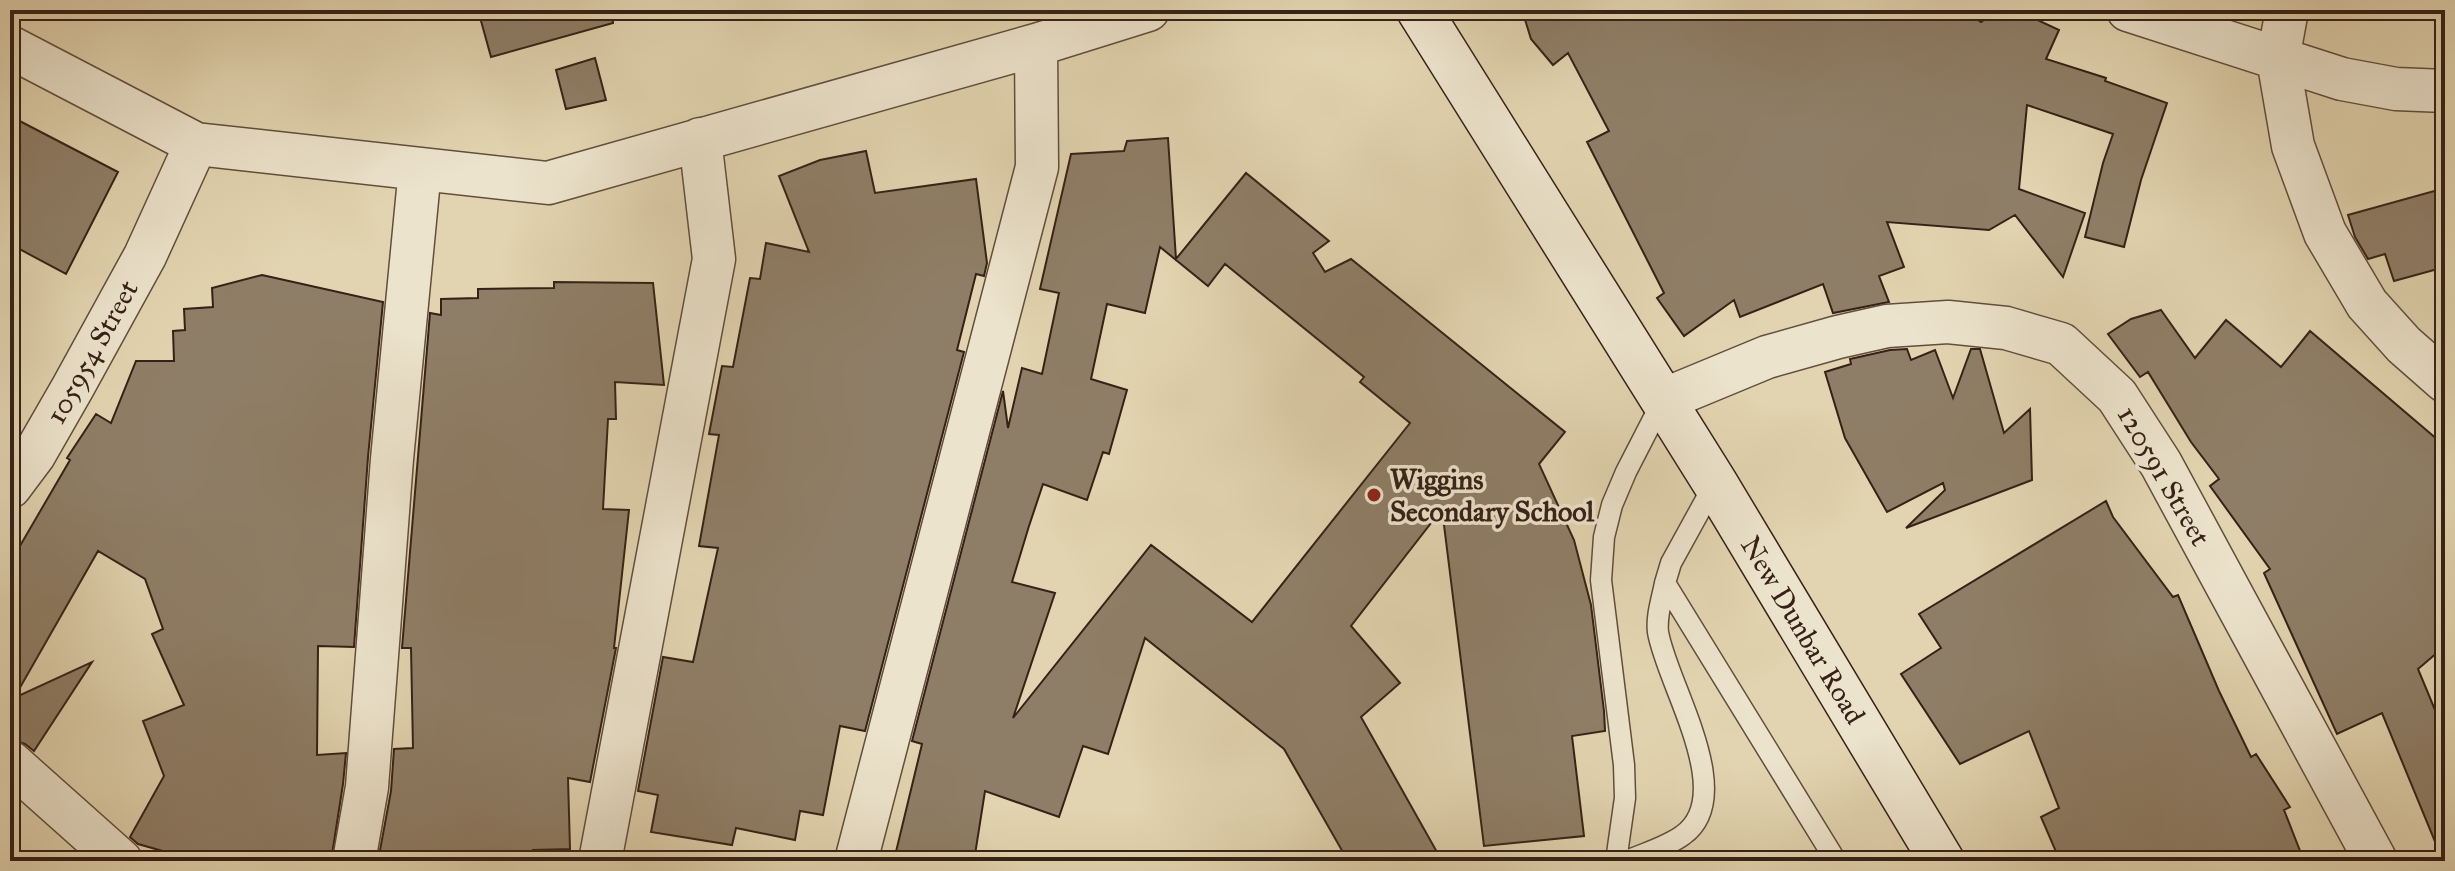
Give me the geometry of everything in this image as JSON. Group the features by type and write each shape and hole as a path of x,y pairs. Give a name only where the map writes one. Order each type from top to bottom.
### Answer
{"street":[{"path":"10,47 196,144 548,183 1036,45 1148,10"},
{"name":"New Dunbar Road","path":"1419,10 1715,483 1942,861"},
{"path":"2128,10 2342,79 2396,89 2445,91"},
{"path":"2287,10 2278,59 2293,146 2325,233 2367,304 2404,345 2445,381"},
{"path":"856,861 1037,167 1036,45"},
{"path":"600,861 714,259 700,139"},
{"name":"105954 Street","path":"18,461 145,256 196,144"},
{"path":"354,861 367,787 392,459 420,169"},
{"name":"120591 Street","path":"1663,400 1767,357 1887,326 1948,322 2006,328 2061,344 2117,396 2161,464 2376,861"},
{"path":"10,762 121,861"}],"lane":[{"path":"1616,861 1625,798 1624,765 1601,580 1604,537 1612,505 1626,472 1663,400"},
{"path":"1627,861 1685,834 1696,821 1705,787 1702,763 1658,631 1658,614 1676,554 1715,483"},
{"path":"1665,583 1836,861"}],"building":[{"path":"478,10 612,10 613,23 491,57"},
{"path":"1522,10 1963,10 1981,22 1998,10 2016,10 2059,30 2046,59 2106,78 2105,81 2167,103 2141,180 2124,247 2085,237 2113,134 2027,105 2019,189 2085,213 2063,277 2015,215 1989,230 1887,222 1904,267 1879,276 1889,302 1833,313 1823,284 1740,317 1734,300 1684,336 1657,298 1664,293 1587,142 1609,131 1568,53 1553,65 1531,39"},
{"path":"595,58 606,100 566,109 556,70"},
{"path":"10,116 118,172 66,274 10,244"},
{"path":"1168,138 1176,259 1246,173 1329,241 1313,253 1325,272 1351,259 1565,432 1539,464 1574,540 1591,605 1604,711 1605,731 1572,736 1584,836 1484,846 1442,509 1351,626 1400,683 1361,717 1442,861 1348,861 1284,749 1145,638 1108,754 1083,746 1059,817 985,791 974,861 932,861 895,856 922,744 912,741 1003,391 1008,428 1022,368 1042,374 1059,293 1040,289 1071,154 1124,151 1127,141","holes":["1160,247 1208,286 1225,264 1364,377 1360,382 1410,423 1252,622 1151,545 1013,718 1055,593 1012,582 1043,484 1087,500 1103,452 1109,454 1127,390 1091,379 1107,304 1145,313"]},
{"path":"866,151 875,193 976,179 987,263 984,276 976,274 957,350 964,352 865,731 840,726 823,815 800,811 795,840 736,828 732,845 651,832 658,795 638,791 663,657 693,662 718,548 699,546 719,435 709,434 722,366 733,367 750,278 760,279 766,243 809,252 779,176 820,160"},
{"path":"2445,188 2445,267 2394,281 2385,254 2368,259 2355,237 2348,215"},
{"path":"262,275 383,302 354,647 318,646 317,755 346,753 331,861 198,861 138,844 130,837 164,776 143,721 184,705 152,634 163,629 145,579 98,551 14,698 92,662 34,751 10,739 10,563 70,460 67,458 96,414 111,423 136,361 174,361 173,331 185,330 184,309 213,307 212,288"},
{"path":"554,282 653,283 664,385 615,382 616,419 608,419 603,509 629,510 616,648 590,782 568,778 570,849 533,850 533,861 378,861 391,791 394,749 413,748 411,648 402,648 430,313 441,315 441,299 478,298 478,289 554,288"},
{"path":"2161,310 2195,358 2226,320 2281,367 2310,331 2445,446 2445,646 2418,669 2445,734 2445,861 2382,713 2337,734 2264,573 2270,569 2210,486 2219,479 2191,442 2148,372 2140,377 2108,334 2131,319"},
{"path":"1907,349 1911,360 1935,350 1953,398 1971,349 1980,349 2004,433 2030,409 2032,480 1906,528 1945,490 1943,483 1887,512 1845,438 1825,372 1851,364 1850,359"},
{"path":"2106,501 2113,517 2173,597 2178,595 2251,757 2256,754 2290,807 2284,810 2304,861 2060,861 2041,817 2059,808 2029,731 1960,764 1901,674 1941,648 1919,614"}],"place":[{"name":"Wiggins Secondary School","path":"1374,495"}]}
